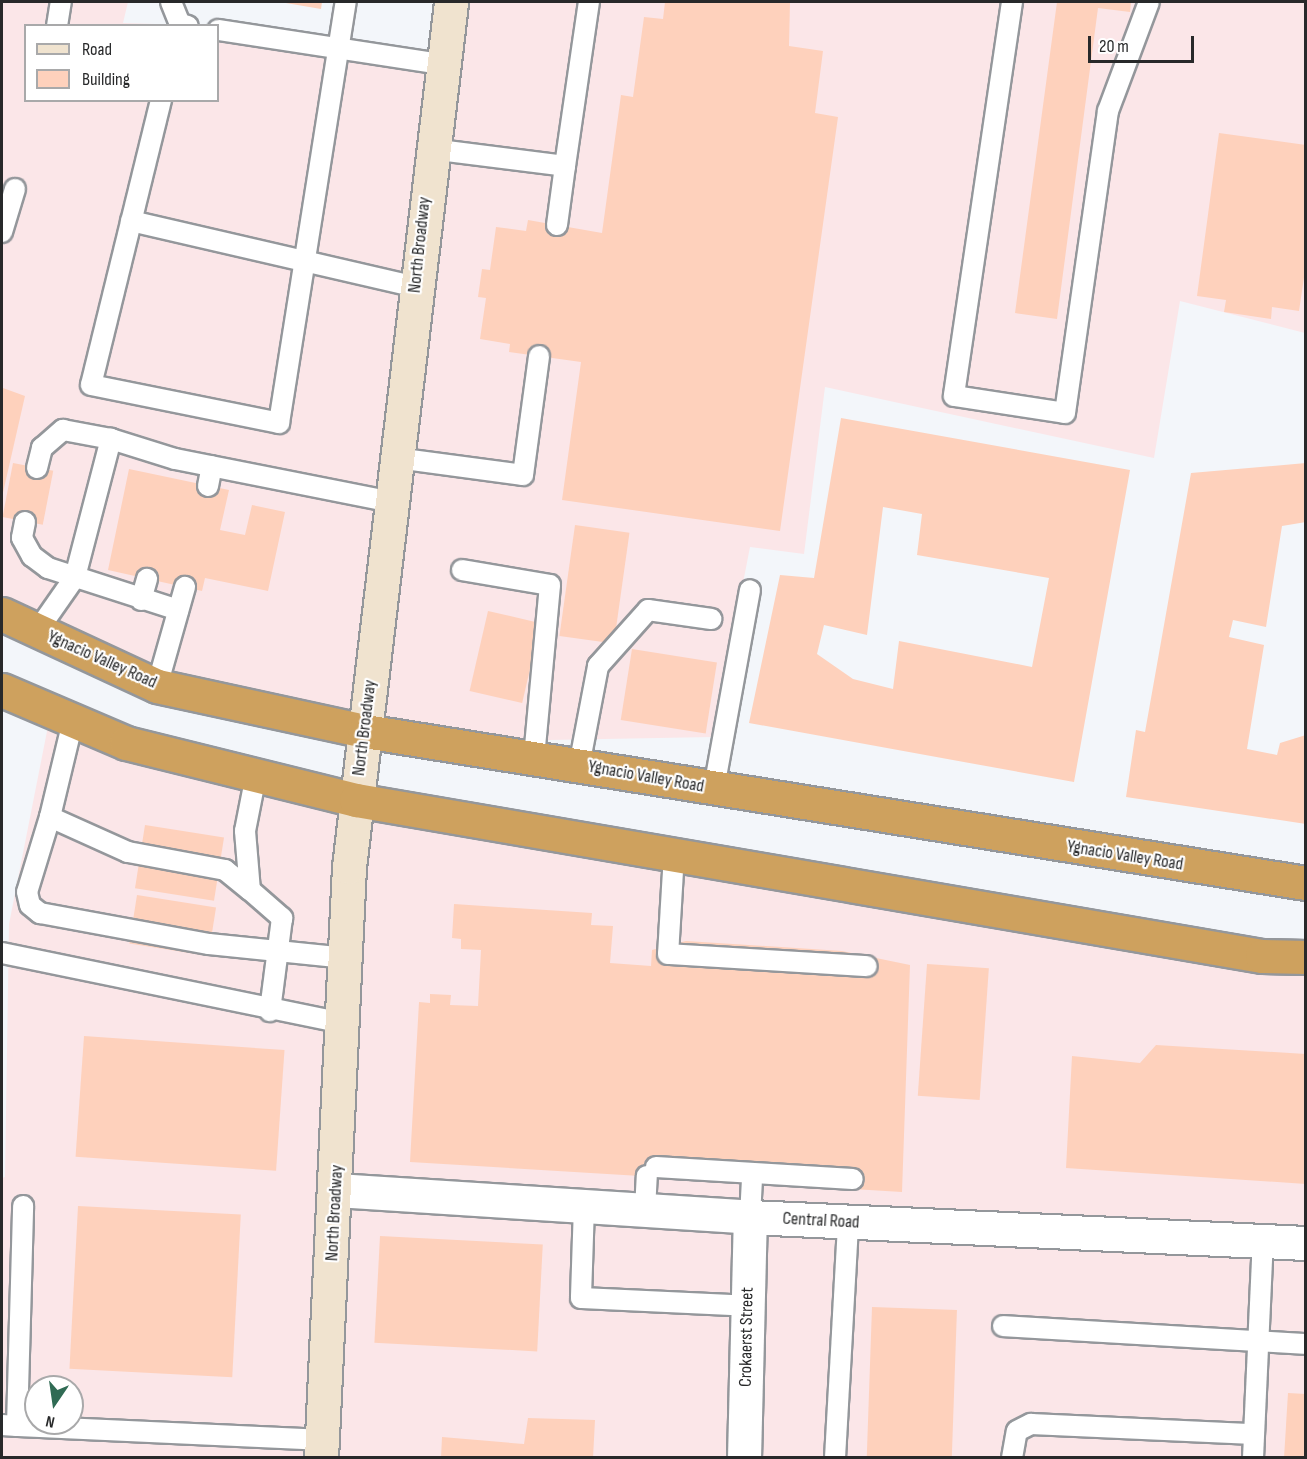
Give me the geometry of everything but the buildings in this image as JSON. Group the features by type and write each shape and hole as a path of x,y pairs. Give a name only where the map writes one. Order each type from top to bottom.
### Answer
{"highway":[{"name":"Ygnacio Valley Road","path":"2,614 157,686 365,731 1305,883"},
{"path":"2,690 126,743 356,800 1262,956 1305,957"}],"street":[{"name":"North Broadway","path":"321,1449 337,1190 346,958 356,800 441,64 451,2"},
{"name":"Central Road","path":"337,1190 750,1217 1305,1243"},
{"name":"Crokaerst Street","path":"744,1458 750,1217"}],"lane":[{"path":"57,24 61,2"},
{"path":"171,2 182,24"},
{"path":"161,102 91,385 279,423 346,2"},
{"path":"557,225 589,2"},
{"path":"1012,2 954,396 1065,413 1107,111 1149,2"},
{"path":"219,30 441,64"},
{"path":"431,149 565,166"},
{"path":"2,232 15,189"},
{"path":"131,221 416,287"},
{"path":"396,458 523,476 539,356"},
{"path":"37,468 42,448 63,429 111,439 172,469 212,466 392,502"},
{"path":"38,630 75,577 111,439"},
{"path":"208,486 212,466"},
{"path":"25,522 22,538 32,556 75,577 178,610"},
{"path":"462,570 550,585 534,758"},
{"path":"141,600 147,579"},
{"path":"157,686 184,587"},
{"path":"714,788 750,590"},
{"path":"579,766 598,666 648,610 711,619"},
{"path":"73,721 50,817 27,892 30,905 40,913 278,952 346,958"},
{"path":"250,890 244,831 256,775"},
{"path":"50,817 128,852 225,870 282,918 270,1011"},
{"path":"674,854 668,954 867,966"},
{"path":"2,953 270,1011 343,1023"},
{"path":"645,1210 651,1171 853,1179"},
{"path":"750,1217 752,1183"},
{"path":"23,1206 9,1425 321,1449"},
{"path":"584,1206 581,1298 748,1306"},
{"path":"836,1458 848,1222"},
{"path":"1253,1458 1263,1241"},
{"path":"1003,1326 1305,1344"},
{"path":"1012,1458 1017,1431 1031,1424 1254,1434"}],"shaded area":[{"path":"2,2 128,2 123,23 156,24 24,24 24,102 219,102 219,30 441,64 451,2 1305,2 1305,333 1180,301 1154,458 825,387 804,554 750,547 713,737 433,742 157,686 2,614"},
{"path":"51,711 126,743 1305,957 1305,1457 2,1458 2,1178 5,1177 9,924"}]}
